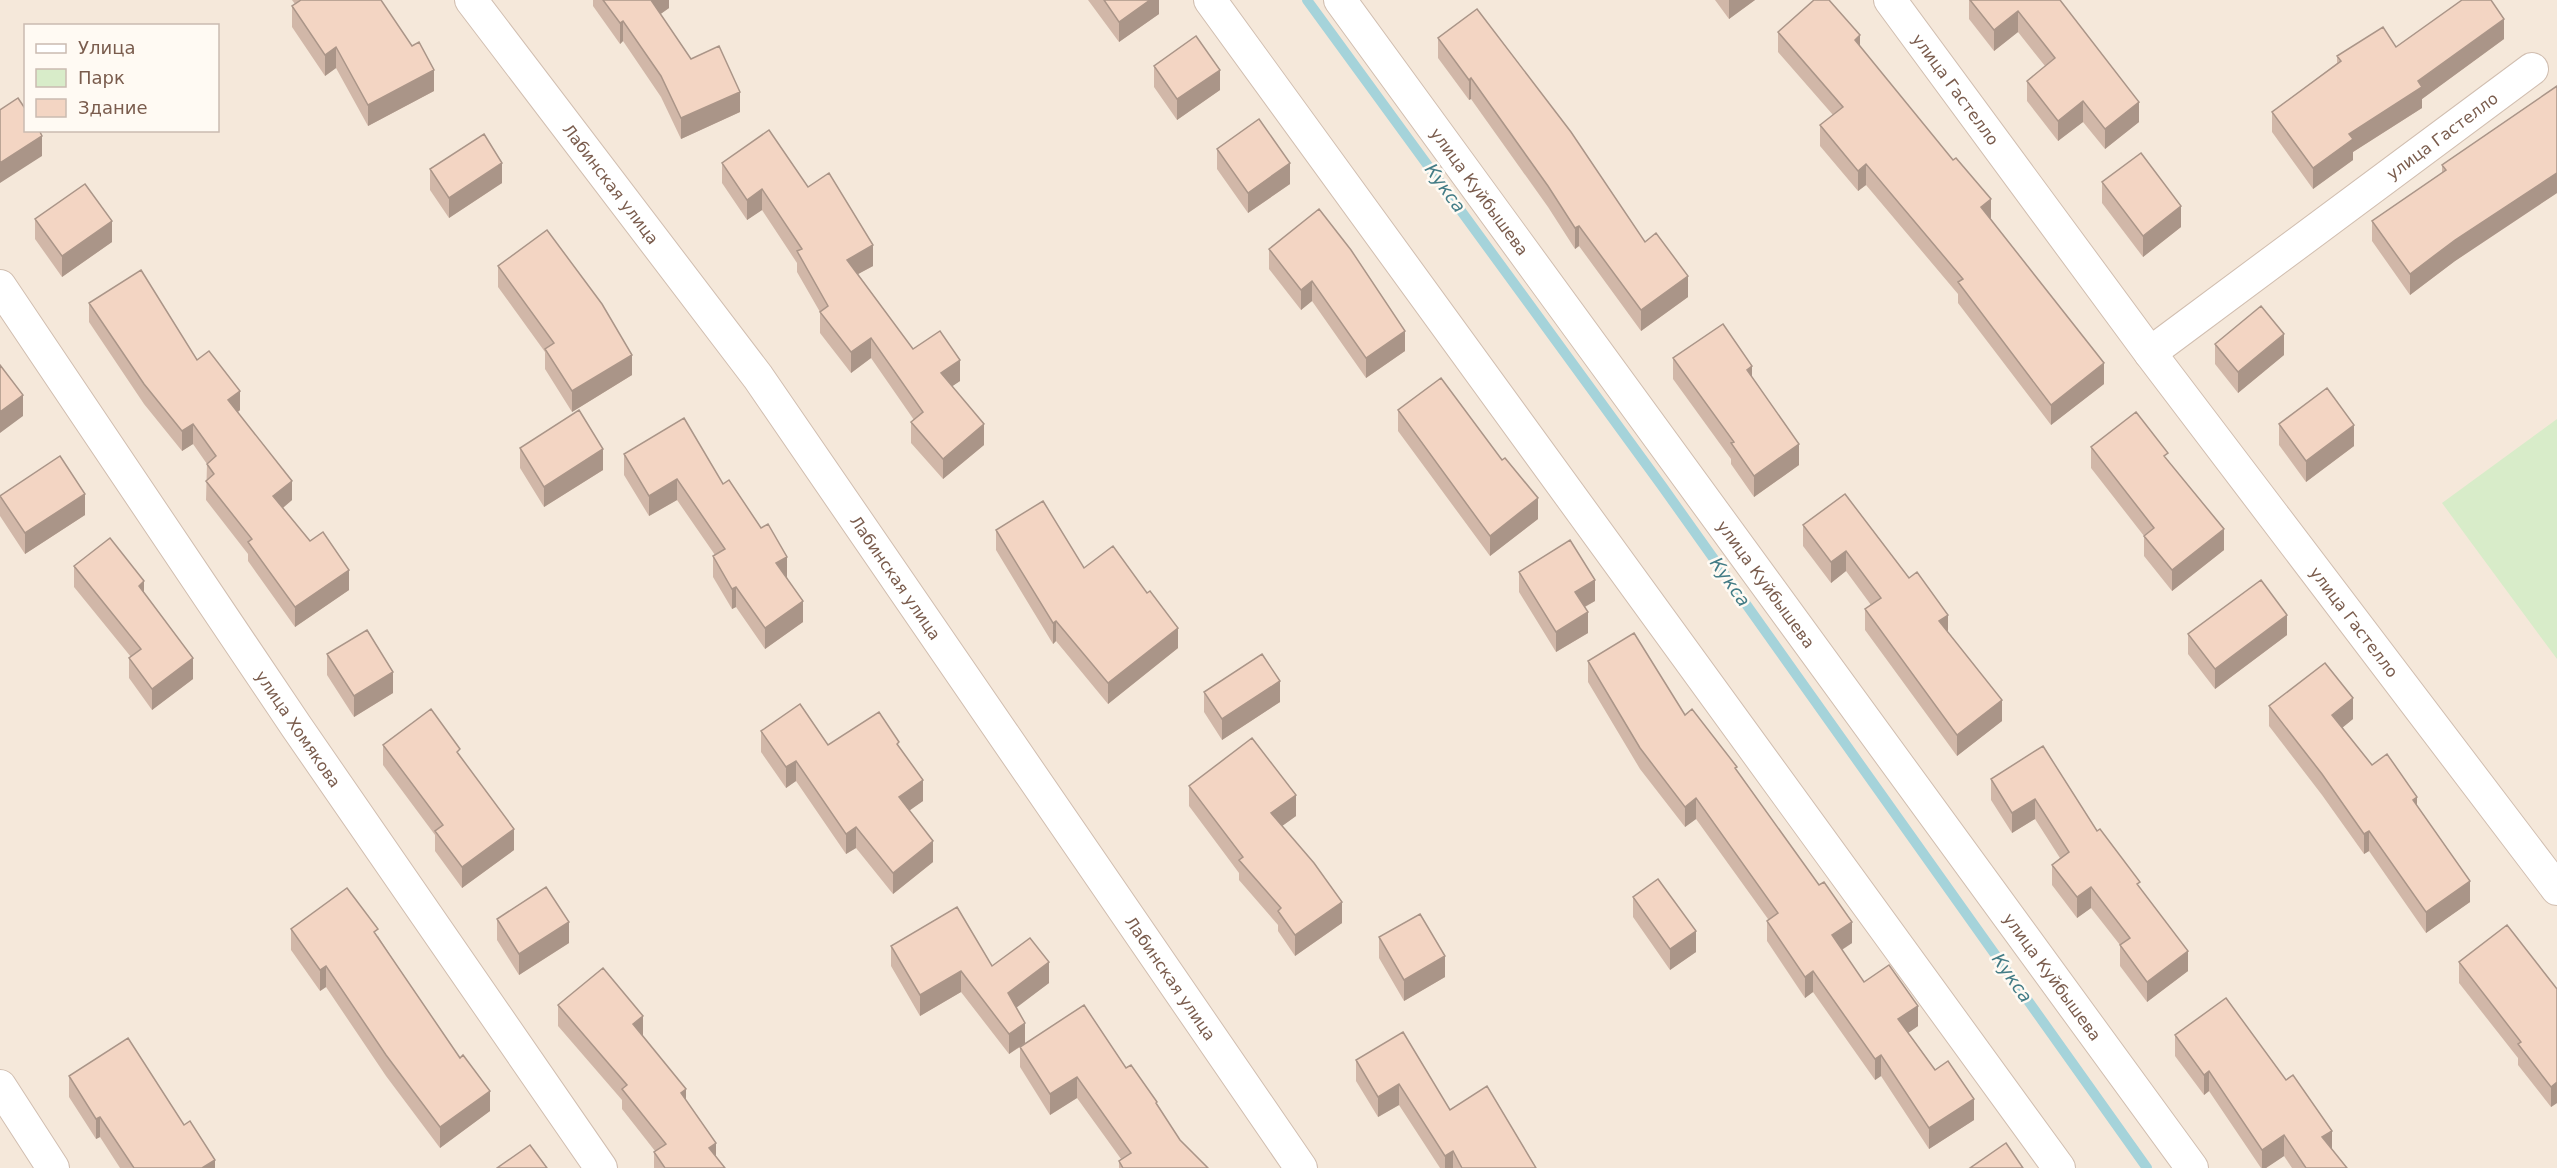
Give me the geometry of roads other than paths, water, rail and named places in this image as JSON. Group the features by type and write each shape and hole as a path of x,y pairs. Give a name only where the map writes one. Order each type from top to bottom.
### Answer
{"street":[{"name":"Лабинская улица","path":"471,0 758,377 1301,1168"},
{"path":"1210,0 2059,1168"},
{"name":"улица Куйбышева","path":"1340,0 2192,1168"},
{"name":"улица Гастелло","path":"1890,0 2150,353 2557,889"},
{"name":"улица Гастелло","path":"2150,353 2532,69"},
{"name":"улица Хомякова","path":"0,286 296,726 601,1168"},
{"path":"0,1086 53,1168"}],"waterway":[{"name":"Кукса","path":"1307,0 1662,486 2147,1168"}]}
